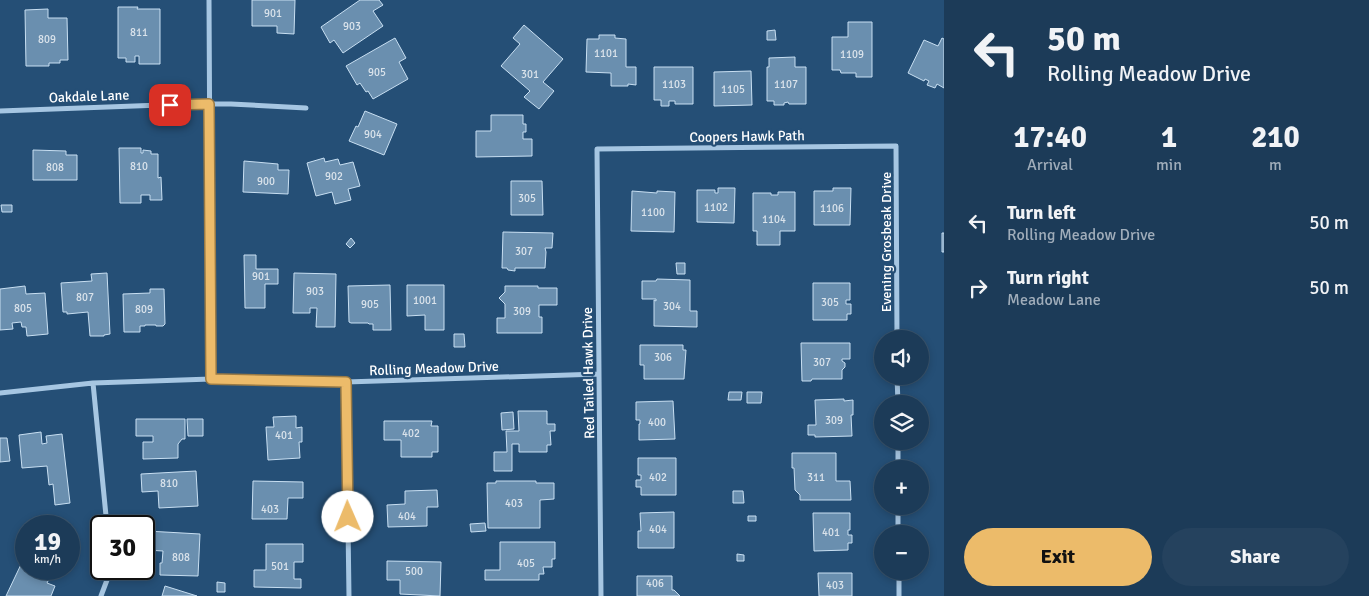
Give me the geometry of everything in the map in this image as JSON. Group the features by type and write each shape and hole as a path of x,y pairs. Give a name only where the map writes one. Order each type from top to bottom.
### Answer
{"street":[{"path":"209,0 211,379"},
{"name":"Oakdale Lane","path":"0,111 209,104 306,108"},
{"name":"Coopers Hawk Path","path":"597,149 896,146"},
{"name":"Evening Grosbeak Drive","path":"896,146 897,330"},
{"name":"Red Tailed Hawk Drive","path":"597,149 601,596"},
{"name":"Rolling Meadow Drive","path":"0,393 93,383 211,379 346,382 599,374"},
{"path":"346,382 349,596"},
{"path":"93,383 106,515"},
{"path":"101,596 106,580"},
{"path":"899,580 899,596"}],"building":[{"path":"252,0 295,0 294,34 277,33 277,26 252,26"},
{"path":"360,0 379,0 383,5 373,11 383,26 343,53 334,40 330,43 321,27"},
{"path":"118,7 160,9 160,64 139,64 139,56 135,56 135,62 126,62 126,58 118,58"},
{"path":"48,9 48,18 67,18 68,60 60,60 60,63 49,63 49,66 26,66 25,10"},
{"path":"848,22 872,22 872,77 856,77 856,73 841,73 840,70 832,70 832,37 848,37"},
{"path":"524,25 563,59 543,82 554,91 539,109 524,97 530,91 501,66 520,44 513,38"},
{"path":"775,30 776,40 767,40 767,31"},
{"path":"599,35 615,35 615,38 626,39 626,67 636,67 636,85 611,86 611,73 586,72 587,39 599,39"},
{"path":"395,38 406,58 399,62 408,79 373,99 360,83 357,85 346,66"},
{"path":"942,38 944,39 944,88 937,84 935,88 927,85 929,81 925,79 924,81 908,73 924,40 938,46"},
{"path":"795,57 795,67 806,67 806,104 789,104 788,102 784,103 784,105 774,105 774,101 767,101 767,67 769,67 769,58"},
{"path":"654,67 693,67 693,104 675,104 675,101 669,101 669,106 661,106 661,100 654,100"},
{"path":"751,71 752,105 714,106 714,72"},
{"path":"365,111 397,124 384,155 349,141"},
{"path":"491,115 523,115 523,124 526,124 526,132 523,132 523,139 532,139 532,156 476,157 476,131 491,131"},
{"path":"119,148 141,148 141,153 143,153 143,150 151,151 151,154 158,154 158,178 161,177 162,200 150,200 150,195 141,195 141,203 120,203"},
{"path":"33,150 66,151 66,155 77,155 77,180 33,180"},
{"path":"324,158 325,162 338,159 340,165 353,162 360,186 348,189 351,200 335,204 332,192 316,196 307,163"},
{"path":"244,161 278,164 278,170 289,170 288,194 243,192"},
{"path":"511,181 542,181 543,215 511,215"},
{"path":"718,188 735,188 734,223 697,222 697,190 715,190 715,193 718,193"},
{"path":"833,188 851,188 850,225 814,225 814,191 833,191"},
{"path":"632,191 675,192 674,232 631,231"},
{"path":"778,192 795,192 795,231 780,231 780,245 757,245 757,231 753,231 753,193 778,195"},
{"path":"1,205 12,205 12,212 2,212"},
{"path":"503,232 553,233 552,248 545,248 545,268 515,268 515,271 502,268"},
{"path":"942,233 944,233 944,252 942,252"},
{"path":"351,238 355,243 350,248 346,244"},
{"path":"244,255 256,255 256,269 278,269 278,284 265,284 265,308 245,308"},
{"path":"676,263 685,263 685,274 677,274"},
{"path":"107,273 110,334 90,336 88,312 67,314 67,312 63,312 61,283 92,281 91,274"},
{"path":"294,273 336,274 335,327 316,327 317,308 310,308 310,313 293,313"},
{"path":"657,279 690,280 690,311 697,311 697,327 654,326 654,300 656,301 656,299 642,299 642,281 656,281"},
{"path":"813,283 850,283 850,300 846,300 846,304 851,304 851,314 847,314 847,320 813,320"},
{"path":"390,285 391,330 373,330 373,324 349,322 348,286"},
{"path":"407,285 444,285 444,330 425,330 425,315 407,316"},
{"path":"25,286 26,294 45,293 48,334 27,336 26,327 22,327 21,322 12,323 13,329 0,330 0,289"},
{"path":"505,286 557,288 557,305 539,305 539,317 542,317 542,333 497,333 497,318 505,318 505,304 499,298 505,292"},
{"path":"150,289 164,289 165,324 163,326 140,326 140,332 124,332 123,294 150,293"},
{"path":"454,334 464,334 465,347 454,347"},
{"path":"801,343 850,343 850,359 842,359 845,367 842,370 842,379 802,381"},
{"path":"640,345 683,345 683,350 686,350 684,379 644,379 644,365 640,365"},
{"path":"729,392 742,392 741,400 728,400"},
{"path":"747,392 762,392 761,403 747,403"},
{"path":"844,399 844,401 853,400 853,415 851,415 852,436 815,437 815,435 808,435 808,425 816,425 815,400"},
{"path":"673,401 675,439 639,440 640,420 636,420 636,402"},
{"path":"518,411 547,411 547,424 555,424 555,431 550,431 551,445 547,445 547,452 519,452 519,444 512,444 512,471 494,471 494,452 507,452 506,431 519,431"},
{"path":"513,412 514,429 502,430 501,413"},
{"path":"296,416 296,428 302,427 302,442 299,442 300,458 268,460 266,427 274,427 273,417"},
{"path":"136,419 185,419 185,439 182,439 178,444 178,458 143,459 143,442 153,442 153,436 136,436"},
{"path":"187,419 203,419 203,436 188,436"},
{"path":"384,421 432,421 431,426 438,426 438,452 432,452 432,457 401,457 401,440 384,440"},
{"path":"41,432 42,444 47,443 46,436 62,434 70,503 55,505 53,484 49,485 47,466 22,468 19,435"},
{"path":"0,438 7,438 10,461 0,462"},
{"path":"792,453 836,453 836,481 850,481 851,500 800,500 800,495 795,490"},
{"path":"638,458 676,458 676,495 641,495 641,487 636,487 636,480 641,480 641,475 638,475"},
{"path":"196,471 198,506 159,508 158,491 142,492 141,474"},
{"path":"253,481 303,482 303,498 288,498 287,519 252,519"},
{"path":"496,481 554,483 554,499 540,500 540,528 488,528 487,483 496,483"},
{"path":"437,490 438,507 427,507 427,526 388,527 387,505 405,504 405,491"},
{"path":"733,491 743,491 744,503 733,503"},
{"path":"674,512 674,548 638,548 638,531 641,531 640,513"},
{"path":"813,513 850,513 850,530 848,530 848,535 852,535 852,543 848,543 848,550 814,551"},
{"path":"748,516 756,516 756,521 748,521"},
{"path":"485,523 486,531 471,532 470,524"},
{"path":"155,531 200,534 198,576 160,575 163,551 155,551"},
{"path":"500,542 555,542 555,559 552,559 552,567 543,567 544,574 539,574 539,580 485,580 485,570 500,570"},
{"path":"266,544 303,544 303,562 294,562 294,579 301,579 301,588 254,587 254,570 266,570"},
{"path":"737,554 744,555 744,561 737,561"},
{"path":"387,561 441,562 440,596 400,594 400,580 387,580"},
{"path":"818,573 852,573 852,596 819,596"},
{"path":"637,576 672,576 672,590 680,596 637,596"},
{"path":"15,577 15,580 48,580 47,583 55,586 51,596 6,596"},
{"path":"217,582 225,583 225,592 217,592"},
{"path":"165,586 197,596 162,596"}],"route":[{"path":"170,105 209,104 211,379 346,382 348,517"}]}
